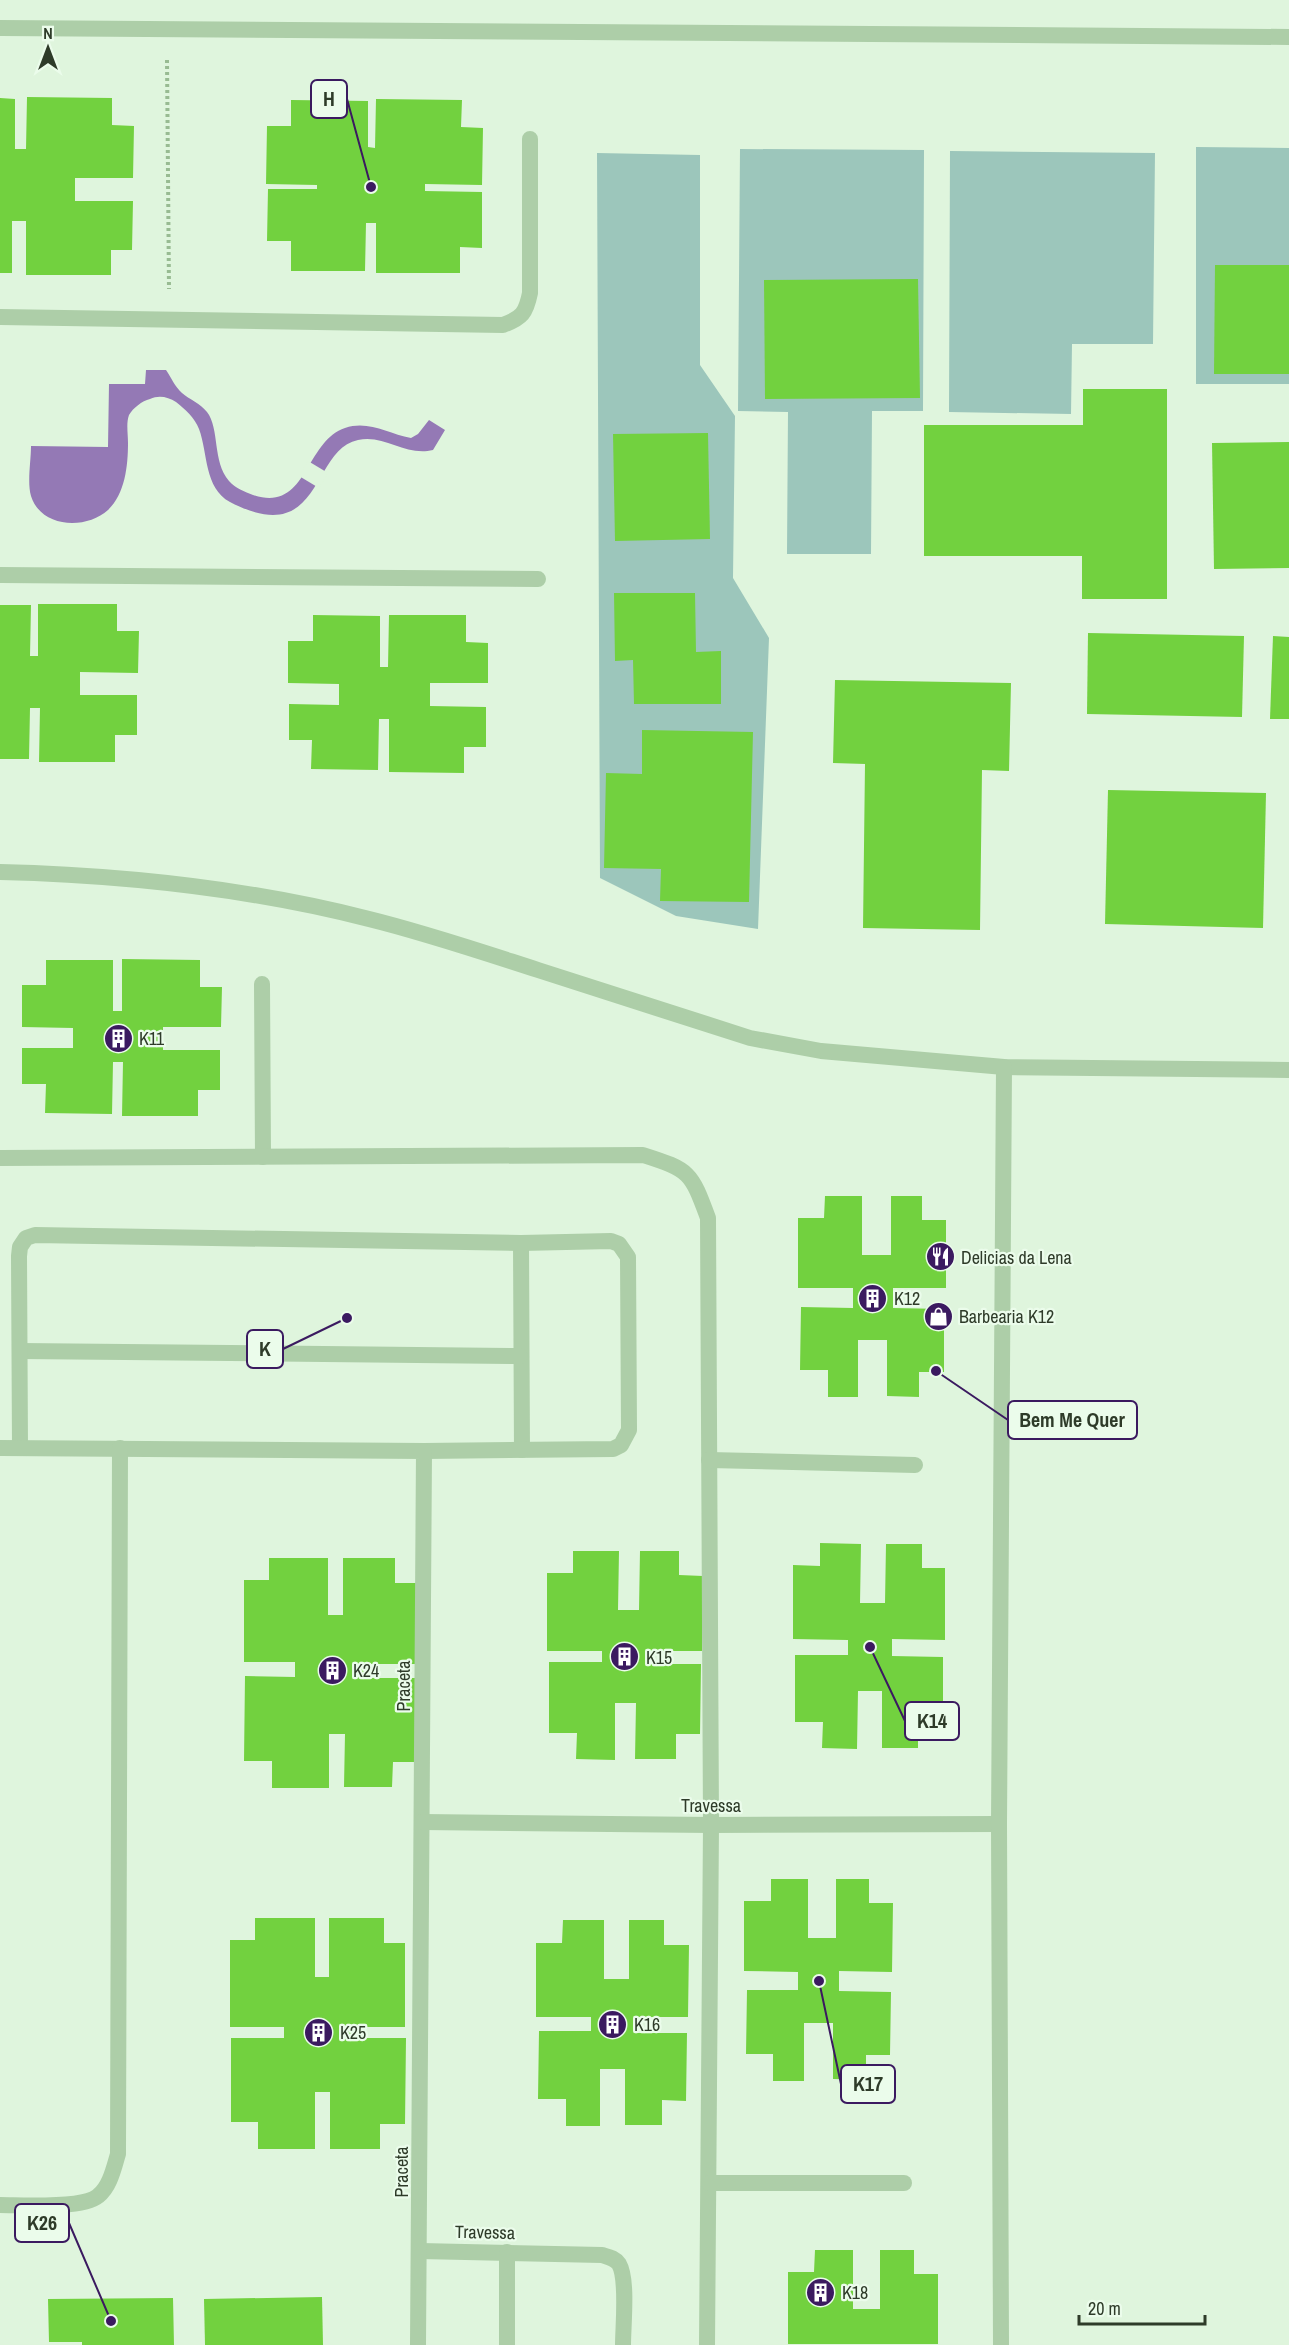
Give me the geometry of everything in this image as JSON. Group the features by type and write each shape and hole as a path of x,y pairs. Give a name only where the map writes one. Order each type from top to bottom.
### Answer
{"street":[{"path":"0,28 1289,37"},
{"path":"0,317 503,325 518,320 527,307 530,294 530,139"},
{"path":"0,575 538,579"},
{"path":"0,872 47,873 190,887 278,901 389,925 750,1038 786,1046 1004,1067 1289,1070"},
{"path":"262,984 263,1156"},
{"path":"1001,2345 999,1824 1004,1067"},
{"path":"0,1158 643,1155 678,1166 695,1184 708,1218 711,1825 707,2345"},
{"path":"0,1448 424,1451 613,1449 621,1445 629,1430 628,1257 619,1244 611,1241 521,1243 35,1235 26,1238 20,1247 19,1256 20,1447"},
{"path":"521,1243 522,1450"},
{"path":"20,1351 520,1356"},
{"path":"0,2205 75,2204 98,2197 111,2177 118,2154 120,1448"},
{"name":"Praceta","path":"418,2345 424,1451"},
{"path":"709,1460 915,1465"},
{"name":"Travessa","path":"422,1822 711,1825 999,1824"},
{"path":"709,2183 904,2183"},
{"name":"Travessa","path":"420,2251 602,2255 611,2258 619,2265 623,2277 623,2345"},
{"path":"507,2252 507,2345"}],"path":[{"path":"166,29 169,320"}],"shaded area":[{"path":"1196,147 1289,148 1289,384 1196,384"},
{"path":"740,149 924,150 923,411 872,411 871,554 787,554 788,412 738,411"},
{"path":"950,151 1155,153 1153,344 1072,344 1071,414 949,412"},
{"path":"597,153 700,155 700,365 735,416 733,578 769,638 758,929 676,916 600,878"},
{"path":"146,370 166,370 180,391 202,406 214,427 218,455 224,473 234,486 253,495 271,498 285,494 304,474 321,447 345,428 370,427 411,438 418,434 429,420 445,430 433,450 414,451 377,440 358,440 343,448 331,461 311,493 299,506 282,514 260,514 230,502 222,496 211,479 202,438 195,421 173,400 157,397 144,401 129,415 124,479 118,496 108,510 88,521 77,523 54,520 44,514 36,507 31,496 29,478 31,446 108,447 109,384 145,384"}],"pier":[{"path":"308,461 328,473 319,488 299,476"}],"building":[{"path":"27,97 112,98 112,125 134,126 133,178 75,178 75,201 133,201 132,250 111,250 111,275 26,275 26,221 12,221 12,273 0,273 0,98 15,99 15,149 26,149"},
{"path":"376,99 462,100 461,127 483,128 482,185 425,184 425,191 482,192 482,248 460,247 460,273 376,273 376,223 366,223 365,271 291,271 291,241 267,241 268,189 317,189 317,185 266,184 267,126 291,126 291,100 368,101 368,147 375,148"},
{"path":"1215,265 1289,265 1289,374 1214,374"},
{"path":"918,279 920,398 765,399 764,280"},
{"path":"1083,389 1167,389 1167,599 1082,599 1082,556 924,556 924,425 1083,425"},
{"path":"708,433 710,539 615,541 613,434"},
{"path":"1289,442 1289,568 1214,569 1212,443"},
{"path":"614,593 695,593 696,652 721,651 721,704 634,704 633,660 615,661"},
{"path":"38,604 117,604 117,631 139,631 138,673 80,672 80,695 137,695 137,735 115,735 115,762 39,762 40,708 30,708 29,759 0,759 0,605 31,605 30,656 38,656"},
{"path":"313,615 380,616 380,667 388,667 389,615 466,615 466,642 488,643 488,683 430,683 430,706 486,707 486,747 464,747 464,773 389,772 389,719 379,719 378,770 311,769 312,740 289,740 289,704 339,705 339,684 288,683 288,641 313,641"},
{"path":"1088,633 1244,636 1242,717 1087,714"},
{"path":"1273,636 1289,637 1289,719 1270,719"},
{"path":"835,680 1011,683 1009,771 982,770 980,930 863,928 865,764 833,763"},
{"path":"642,730 753,732 749,902 660,901 661,869 604,868 606,773 642,774"},
{"path":"1108,790 1266,793 1263,928 1105,924"},
{"name":"K11","path":"122,959 200,960 200,987 222,987 221,1027 163,1027 163,1050 220,1050 220,1090 198,1090 198,1116 122,1116 123,1062 113,1062 112,1114 45,1113 46,1084 22,1084 22,1048 73,1048 73,1028 22,1027 22,985 46,985 46,960 113,960 113,1011 122,1011"},
{"name":"K12","path":"825,1196 862,1196 862,1255 891,1255 891,1196 922,1196 922,1220 946,1220 946,1288 893,1288 893,1308 944,1309 944,1372 919,1372 919,1397 887,1396 887,1340 858,1340 858,1397 828,1397 828,1370 800,1370 801,1307 853,1308 853,1288 798,1288 798,1218 824,1218"},
{"path":"820,1543 861,1544 860,1603 885,1603 886,1544 922,1544 922,1568 945,1568 945,1640 892,1639 892,1656 943,1657 943,1723 918,1723 918,1748 882,1748 882,1691 858,1691 857,1749 822,1748 823,1722 795,1722 795,1655 848,1655 848,1640 793,1639 793,1565 820,1566"},
{"name":"K15","path":"573,1551 619,1551 618,1610 639,1610 640,1551 679,1551 679,1575 703,1576 702,1651 649,1651 649,1664 701,1664 700,1734 676,1734 676,1759 635,1759 636,1703 615,1703 615,1760 576,1759 577,1733 549,1733 549,1662 602,1662 602,1651 547,1651 547,1573 573,1573"},
{"name":"K24","path":"269,1558 328,1558 328,1615 343,1615 343,1558 395,1558 395,1583 420,1583 419,1664 368,1664 368,1678 417,1678 417,1762 393,1762 392,1787 344,1787 345,1734 329,1734 329,1788 272,1788 272,1761 244,1761 245,1676 295,1677 295,1662 244,1662 244,1580 269,1580"},
{"path":"771,1879 808,1879 808,1938 836,1938 836,1879 869,1879 869,1903 893,1903 892,1972 839,1971 839,1991 891,1992 890,2055 866,2055 866,2080 833,2079 833,2023 804,2023 804,2081 773,2081 773,2054 746,2054 747,1990 798,1990 798,1972 744,1971 744,1901 771,1901"},
{"name":"K25","path":"255,1918 315,1918 315,1977 329,1977 329,1918 384,1918 384,1943 405,1943 405,2027 355,2027 355,2038 406,2038 405,2124 380,2124 380,2149 330,2149 330,2092 315,2092 315,2149 258,2149 258,2122 231,2122 231,2038 284,2038 284,2027 230,2027 230,1940 255,1940"},
{"name":"K16","path":"563,1920 604,1920 604,1979 629,1979 629,1920 664,1920 664,1945 689,1945 688,2017 635,2017 635,2033 687,2033 686,2101 662,2100 662,2125 625,2125 625,2069 600,2069 600,2126 566,2126 566,2099 538,2099 539,2031 591,2031 591,2017 536,2017 536,1943 562,1943"},
{"name":"K18","path":"815,2250 853,2250 853,2309 880,2309 880,2250 914,2250 914,2274 938,2274 938,2344 788,2344 788,2272 814,2272"},
{"path":"322,2297 323,2345 205,2345 204,2299"},
{"path":"173,2298 174,2345 82,2345 82,2342 49,2342 48,2299"}],"place":[{"name":"H","path":"371,187"},
{"name":"K11","path":"118,1038"},
{"name":"Delicias da Lena","path":"940,1257"},
{"name":"K12","path":"873,1298"},
{"name":"Barbearia K12","path":"938,1316"},
{"name":"K","path":"347,1318"},
{"name":"Bem Me Quer","path":"936,1371"},
{"name":"K14","path":"870,1647"},
{"name":"K15","path":"625,1657"},
{"name":"K24","path":"332,1670"},
{"name":"K17","path":"819,1981"},
{"name":"K16","path":"613,2024"},
{"name":"K25","path":"319,2032"},
{"name":"K18","path":"821,2292"},
{"name":"K26","path":"111,2321"}]}
